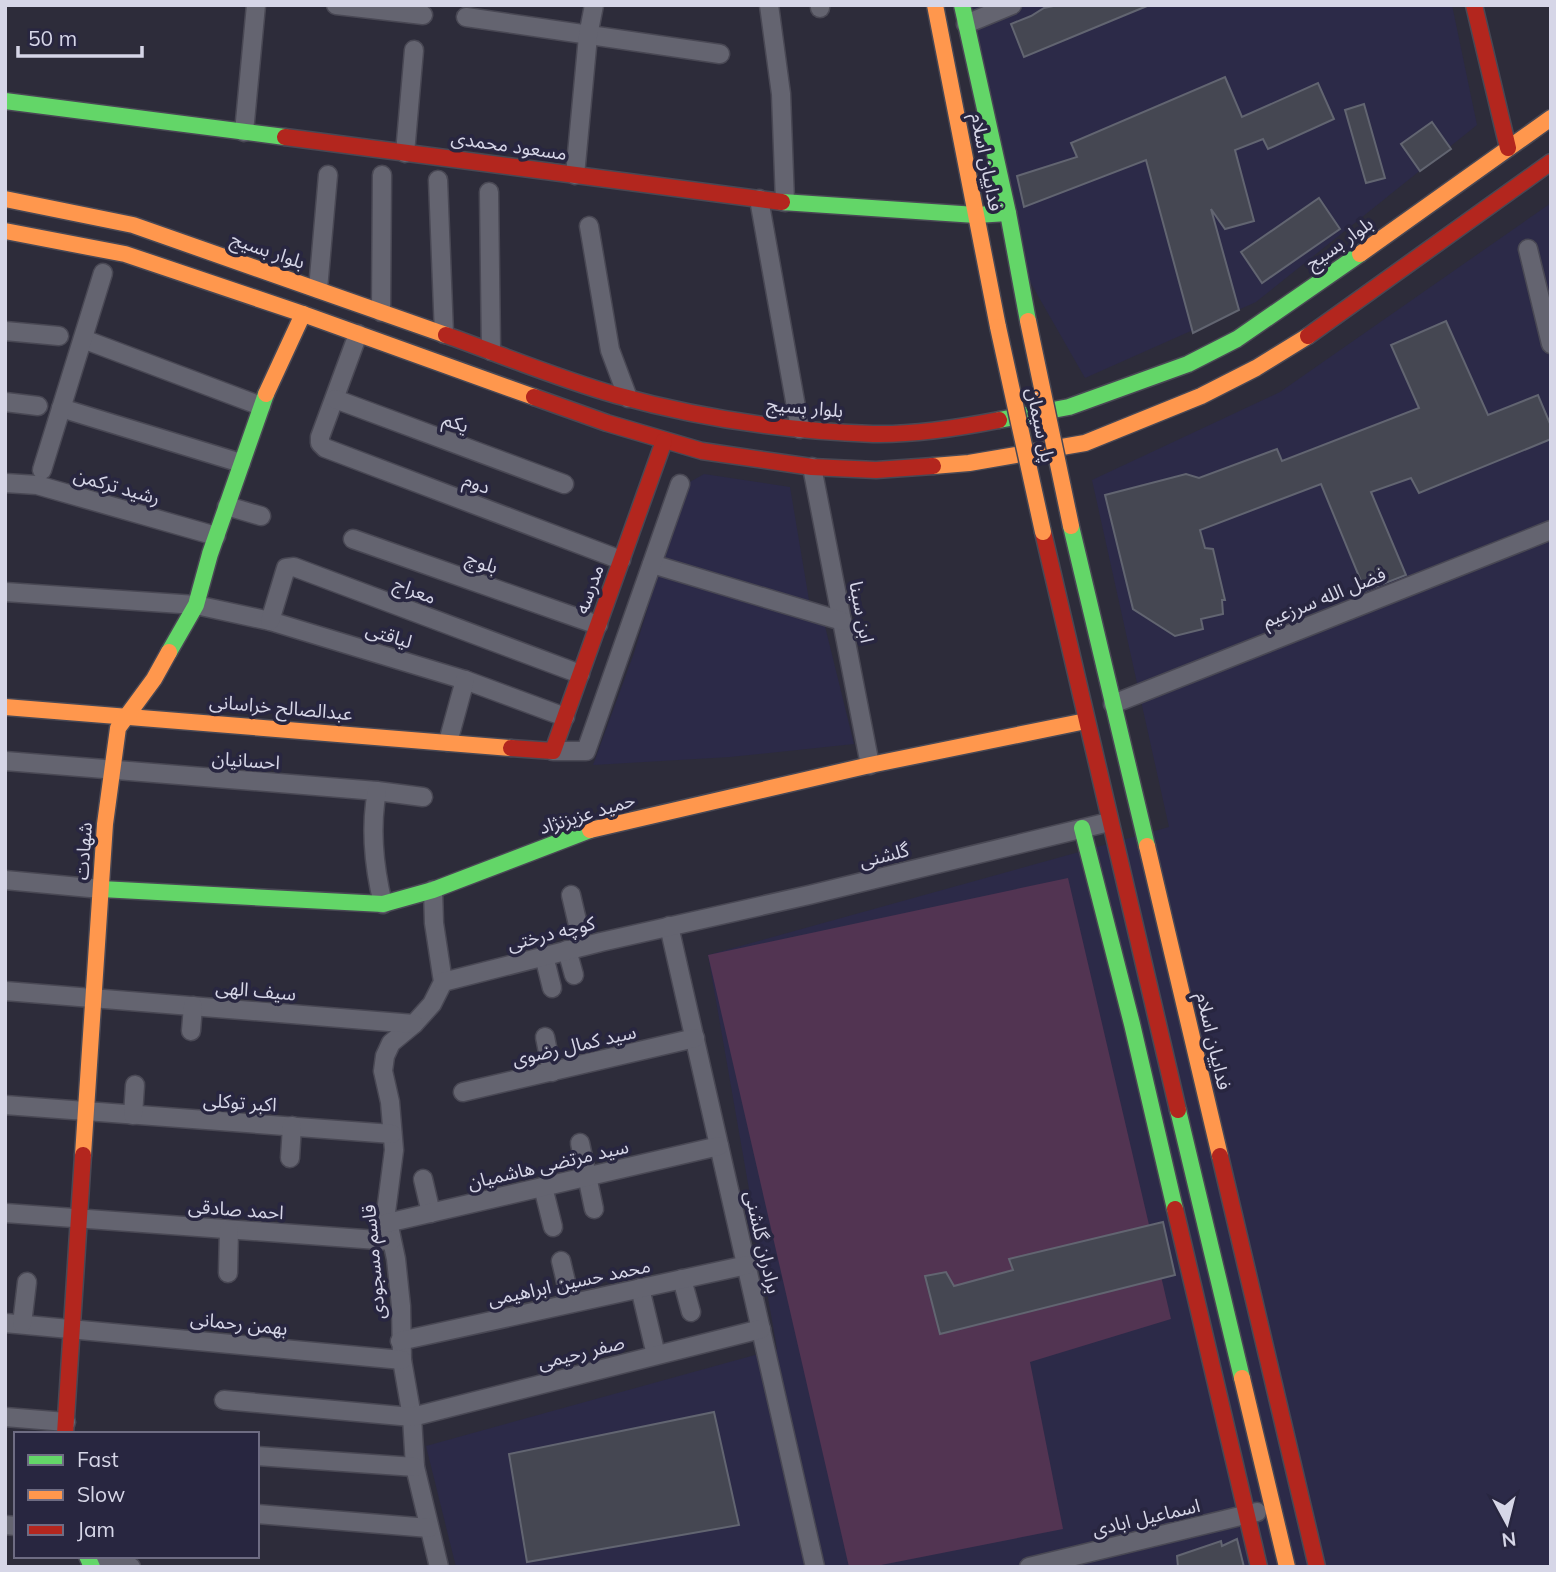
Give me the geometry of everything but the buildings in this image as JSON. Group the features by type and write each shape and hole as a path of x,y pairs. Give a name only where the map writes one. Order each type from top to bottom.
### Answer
{"main road":[{"name":"فداییان اسلام","path":"935,5 998,327"},
{"name":"فداییان اسلام","path":"962,5 1009,213 1028,321"},
{"path":"1474,5 1508,148"},
{"name":"مسعود محمدی","path":"5,100 785,202 976,215 1009,213"},
{"name":"بلوار بسیج","path":"5,199 133,225 628,398 705,416 800,429 875,434 963,426 1069,407 1188,364 1237,339 1281,310 1551,118"},
{"path":"11,232 125,254 664,441 702,451 813,467 876,470 969,463 1084,443 1201,397 1256,368 1309,335 1551,162"},
{"name":"شهادت","path":"65,1428 101,889 118,728 155,679 196,605 216,536 261,406 303,314"},
{"name":"پل سیمان","path":"1028,321 1072,526"},
{"name":"پل سیمان","path":"998,327 1086,721"},
{"name":"مدرسه","path":"553,751 664,441"},
{"name":"فداییان اسلام","path":"1072,526 1317,1567"},
{"name":"عبدالصالح خراسانی","path":"5,707 553,751"},
{"path":"1086,721 1287,1567"},
{"name":"حمید عزیزنژاد","path":"101,889 383,904 433,890 600,826 870,765 1086,721"},
{"path":"1082,828 1132,1024 1259,1567"}],"street":[{"path":"244,132 256,5"},
{"path":"336,5 423,15"},
{"path":"575,175 588,36 594,5"},
{"path":"769,5 781,94 785,202"},
{"path":"966,24 1012,5"},
{"path":"466,18 720,54"},
{"path":"405,153 414,50"},
{"path":"318,289 328,174"},
{"path":"381,312 382,175"},
{"path":"438,180 444,334"},
{"path":"489,192 491,351"},
{"path":"759,199 800,429"},
{"path":"589,226 610,350 628,398"},
{"path":"1528,249 1551,343"},
{"path":"42,470 103,273"},
{"path":"5,331 60,337"},
{"path":"335,399 358,334"},
{"path":"82,339 261,406"},
{"name":"دوم","path":"335,399 320,437 320,443 325,448 621,560"},
{"name":"یکم","path":"335,399 564,484"},
{"path":"5,402 38,406"},
{"path":"61,408 241,463"},
{"name":"ابن سینا","path":"813,467 870,765"},
{"name":"رشید ترکمن","path":"5,483 37,485 216,536"},
{"path":"553,751 586,751 680,484"},
{"path":"228,506 261,516"},
{"name":"فضل الله سرزعیم","path":"1113,704 1551,530"},
{"name":"بلوچ","path":"353,539 598,625"},
{"path":"652,564 842,621"},
{"name":"معراج","path":"270,621 282,576 286,568 294,567 580,674"},
{"name":"لیاقتی","path":"5,592 196,605 270,621 465,680 565,717"},
{"path":"448,742 465,680"},
{"name":"احسانیان","path":"5,761 423,797"},
{"path":"377,791 374,815 375,864 383,904"},
{"name":"گلشنی","path":"669,926 1109,822"},
{"path":"5,880 101,889"},
{"path":"433,890 434,923 443,982"},
{"path":"571,895 574,975"},
{"name":"کوچه درختی","path":"443,982 669,926"},
{"name":"برادران گلشنی","path":"669,926 816,1567"},
{"path":"544,956 552,988"},
{"name":"قاسم مسجودی","path":"439,1567 415,1467 412,1417 402,1360 401,1306 396,1259 387,1223 387,1199 394,1150 390,1102 383,1071 385,1056 391,1043 432,1004 443,982"},
{"name":"سیف الهی","path":"5,990 414,1024"},
{"path":"191,1031 193,1006"},
{"path":"545,1037 552,1072"},
{"name":"سید کمال رضوی","path":"463,1093 695,1038"},
{"path":"133,1115 135,1085"},
{"name":"اکبر توکلی","path":"5,1105 392,1134"},
{"path":"289,1158 292,1126"},
{"path":"580,1143 594,1209"},
{"name":"سید مرتضی هاشمیان","path":"387,1223 719,1146"},
{"path":"423,1179 431,1213"},
{"path":"543,1187 553,1227"},
{"name":"احمد صادقی","path":"5,1213 391,1241"},
{"path":"228,1273 229,1230"},
{"path":"561,1261 571,1303"},
{"name":"محمد حسین ابراهیمی","path":"400,1341 747,1265"},
{"path":"682,1279 691,1312"},
{"path":"14,1324 27,1282"},
{"path":"640,1288 656,1355"},
{"name":"بهمن رحمانی","path":"14,1324 402,1360"},
{"name":"صفر رحیمی","path":"224,1400 412,1417 761,1329"},
{"path":"5,1417 65,1428"},
{"path":"259,1456 415,1467"},
{"name":"اسماعیل ابادی","path":"1038,1566 1274,1508"},
{"path":"259,1514 429,1528"},
{"path":"90,1562 131,1567"}],"shaded area":[{"path":"972,5 1452,5 1477,125 1256,302 1085,378 1025,273"},
{"path":"1551,203 1551,1567 456,1567 426,1446 777,1349 708,955 1169,827 1092,480 1280,392"},
{"path":"704,474 790,487 810,606 822,614 854,744 730,757 593,765 634,653 664,555 681,487"},
{"path":"1068,878 1171,1319 1030,1362 1063,1529 871,1567 849,1567 708,955"}],"traffic: fast":[{"path":"962,5 1008,213 1028,321"},
{"path":"5,101 285,137"},
{"path":"782,202 976,215 1008,213"},
{"path":"999,420 1069,407 1188,364 1237,339 1360,254"},
{"path":"169,652 196,605 210,554 266,394"},
{"path":"1071,526 1147,846"},
{"path":"1082,828 1175,1209"},
{"path":"101,889 383,904 433,890 590,830"},
{"path":"1178,1110 1242,1378"},
{"path":"88,1558 92,1567"}],"traffic: slow":[{"path":"935,5 998,327"},
{"path":"1360,254 1551,118"},
{"path":"5,199 133,225 446,335"},
{"path":"5,231 125,254 303,314 534,397"},
{"path":"266,394 303,314"},
{"path":"1028,321 1071,526"},
{"path":"998,327 1043,532"},
{"path":"933,466 969,463 1085,443 1201,396 1256,368 1308,336"},
{"path":"83,1155 105,824 118,728 154,679 169,652"},
{"path":"5,707 511,748"},
{"path":"590,830 870,765 1086,721"},
{"path":"1147,846 1220,1156"},
{"path":"1242,1378 1287,1567"}],"traffic: jam":[{"path":"1474,5 1508,148"},
{"path":"285,137 782,202"},
{"path":"1308,336 1551,162"},
{"path":"446,335 595,389 679,410 743,422 808,430 889,434 999,420"},
{"path":"534,397 607,423 702,451 812,467 876,470 933,466"},
{"path":"511,748 553,751 664,441"},
{"path":"1043,532 1178,1110"},
{"path":"65,1432 83,1155"},
{"path":"1220,1156 1317,1567"},
{"path":"1175,1209 1259,1567"}]}
